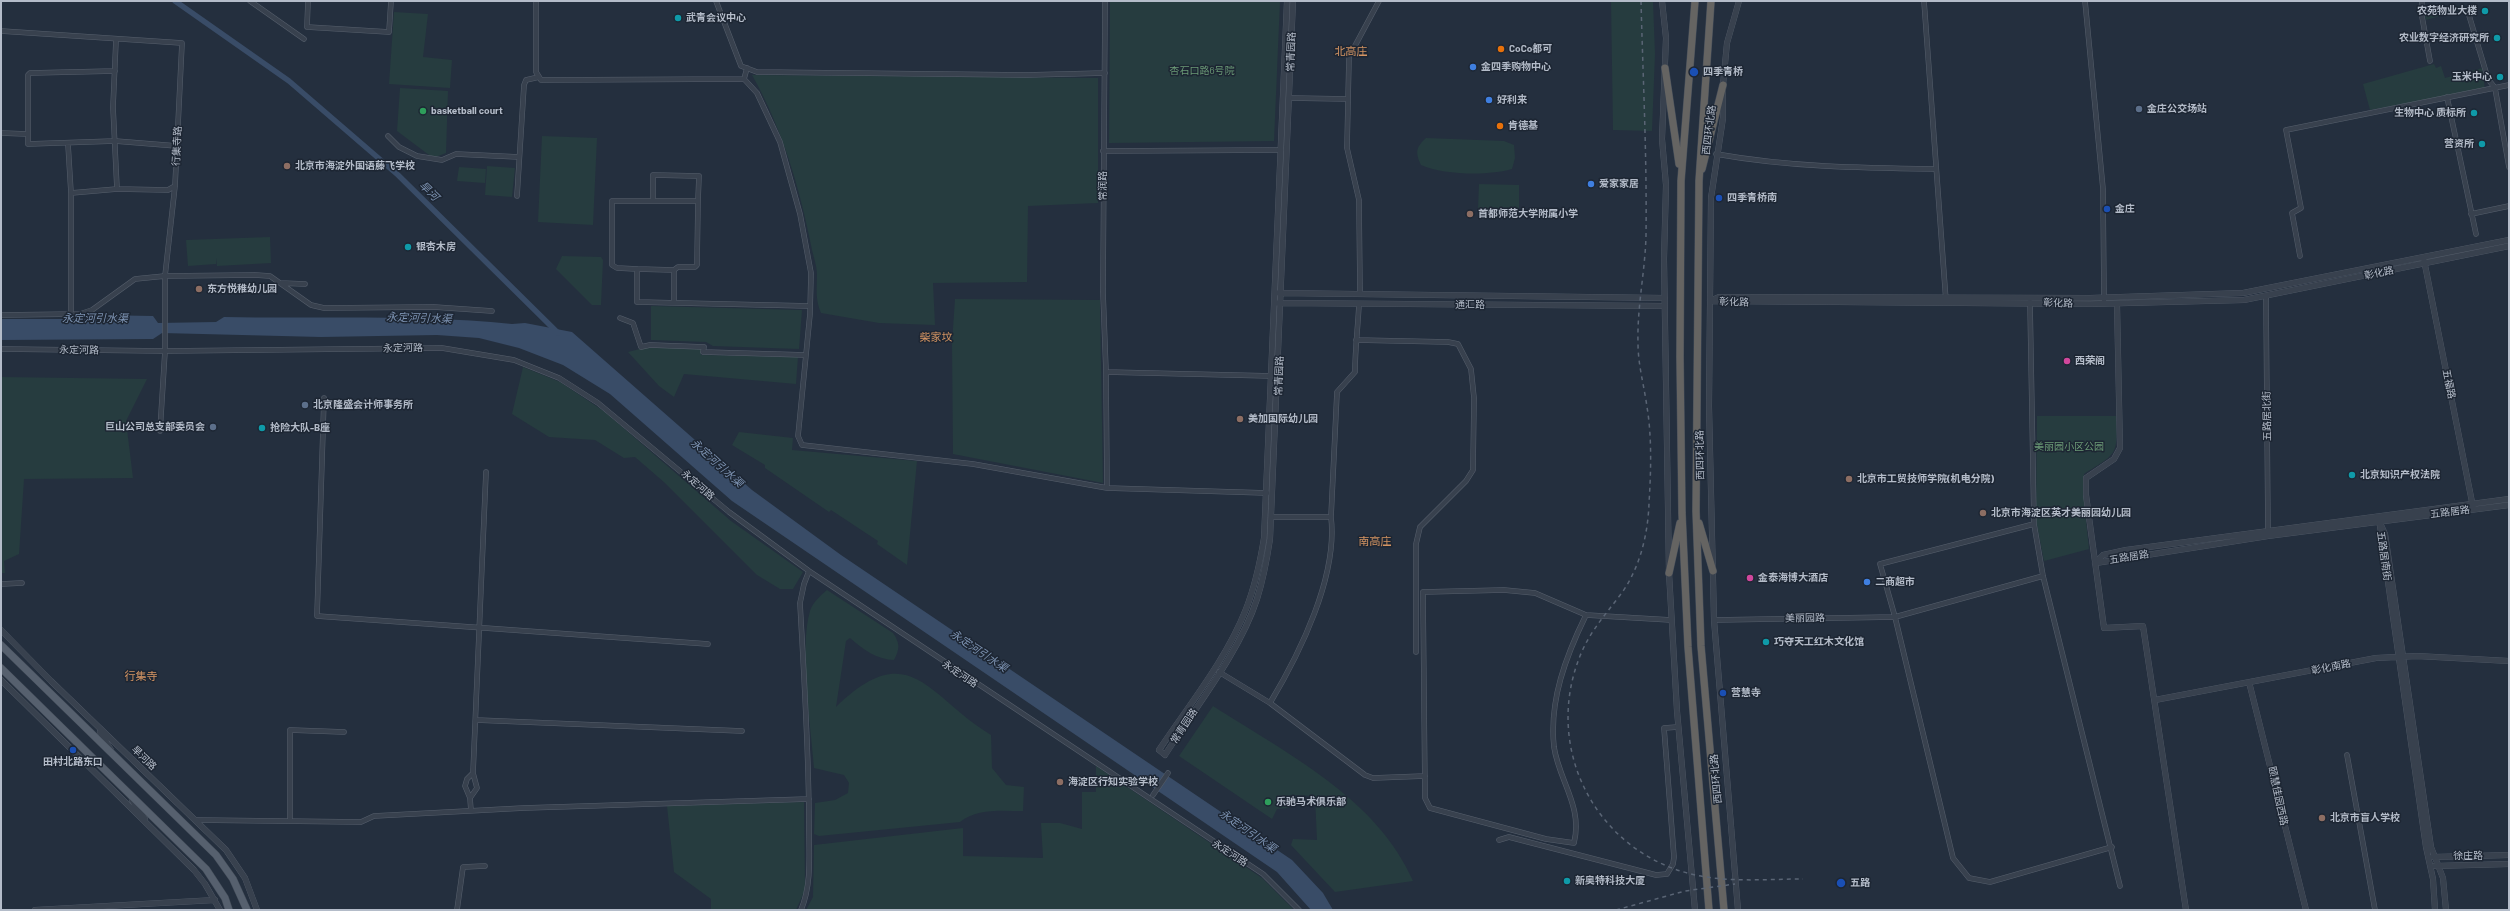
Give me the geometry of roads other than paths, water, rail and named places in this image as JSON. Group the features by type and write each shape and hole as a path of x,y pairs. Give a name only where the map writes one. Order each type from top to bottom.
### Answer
{"highway":[{"name":"西四环北路","path":"1695,1 1682,181 1680,358 1682,513 1688,647 1709,910"},
{"name":"西四环北路","path":"1711,1 1699,181 1696,511 1701,646 1724,910"},
{"path":"1665,68 1682,181"},
{"path":"1699,181 1709,150 1723,85"},
{"path":"1696,511 1713,571"},
{"path":"1669,573 1682,513"}],"main road":[{"name":"旱河路","path":"1,645 216,855 233,879 247,910"},
{"path":"1,668 206,869 225,898 229,910"}],"street":[{"path":"250,1 304,39"},
{"path":"308,1 307,27 389,32 391,1"},
{"path":"536,1 536,72 541,80 744,79 757,93 780,142 800,214 811,273 810,306 798,436 802,445 973,464 1107,488 1267,493"},
{"path":"716,1 741,66 757,72 1026,75 1105,73"},
{"name":"常润路","path":"1105,1 1103,292 1106,372 1107,488"},
{"name":"常青园路","path":"1279,293 1281,150 1287,1"},
{"name":"常青园路","path":"1276,376 1260,564 1246,610 1237,630 1209,676 1159,750 1165,755 1219,672 1257,600 1266,565 1272,517 1276,376 1278,303 1293,1"},
{"path":"1360,293 1359,200 1347,148 1349,57 1379,1"},
{"path":"1662,1 1666,38 1662,139 1666,185 1665,306 1669,573 1678,727 1695,910"},
{"name":"西四环北路","path":"1738,1 1727,43 1723,85 1723,118 1716,154 1711,198 1709,406 1714,620 1738,910"},
{"path":"1924,1 1945,300"},
{"path":"2084,1 2103,189 2104,304"},
{"path":"2422,1 2421,11 2430,61"},
{"path":"2468,12 2488,79 2494,88 2509,167"},
{"name":"行集寺路","path":"1,31 116,40 182,43 178,146 165,276 165,351 160,431"},
{"path":"116,40 113,107 117,189"},
{"path":"744,79 747,68"},
{"path":"115,71 30,73 28,75 28,144 115,142 178,146"},
{"path":"517,196 524,85 526,80 539,77"},
{"path":"2300,256 2292,213 2301,208 2286,130 2509,85"},
{"path":"1289,98 1348,99"},
{"path":"2447,98 2476,234"},
{"path":"1,133 27,134"},
{"path":"388,136 399,147 417,156 442,160 456,154 519,157"},
{"path":"68,144 71,193 71,314"},
{"path":"1103,151 1281,150"},
{"path":"1716,154 1763,162 1823,166 1935,169"},
{"path":"653,201 653,175 699,176 697,265 695,268 678,268 674,270 617,268 612,265 612,201 653,201 698,201"},
{"path":"71,193 117,189 168,190 175,186"},
{"path":"2471,214 2509,206"},
{"name":"彰化路","path":"2030,300 2104,304 2244,300 2509,240"},
{"name":"彰化路","path":"1710,301 2030,300 2243,293 2509,246"},
{"name":"五福路","path":"2425,260 2473,507"},
{"path":"637,269 636,302 810,306"},
{"path":"674,270 674,303"},
{"path":"1,315 80,314 92,310 135,279 165,276 255,275 270,276 312,305 324,308 434,307 492,311"},
{"path":"280,283 305,284"},
{"name":"通汇路","path":"1279,293 1665,298"},
{"name":"五路居北街","path":"2266,296 2268,533"},
{"path":"2030,300 2034,524 2043,576 2112,847 2120,886"},
{"name":"通汇路","path":"1278,303 1665,306"},
{"path":"1270,703 1292,666 1323,589 1333,533 1331,517 1337,392 1356,372 1356,340 1358,336 1359,304"},
{"path":"2117,304 2120,448 2114,459 2086,478 2095,563 2104,628 2143,626 2155,700 2172,831 2186,910"},
{"path":"620,318 632,322 641,347 650,345 704,347 703,352 806,355"},
{"path":"1356,340 1448,342 1458,344 1471,369 1474,398 1473,470 1466,481 1420,527 1416,544 1416,652"},
{"name":"永定河路","path":"1,349 165,351 442,348 514,360 559,378 598,403 729,512 810,571 1263,874 1299,910"},
{"path":"1106,372 1276,376"},
{"path":"324,398 317,616 479,629 708,644"},
{"path":"470,798 477,788 473,773 486,472"},
{"name":"五路居路","path":"2095,563 2268,533 2473,507 2509,500"},
{"name":"五路居路","path":"2473,507 2509,505"},
{"path":"1272,517 1331,517"},
{"name":"五路居南街","path":"2379,519 2385,534 2431,847 2443,878 2446,910"},
{"name":"五路居南街","path":"2379,519 2428,857 2435,895 2435,910"},
{"path":"2034,524 1880,564 1895,617 1953,858 1969,878 1990,882 2112,847"},
{"path":"800,910 806,897 809,883 809,799 800,603 804,584 810,571"},
{"name":"美丽园路","path":"1714,620 1895,617 2043,576"},
{"path":"1,584 22,583"},
{"path":"1586,615 1566,659 1559,684 1554,718 1554,747 1569,792 1577,827 1574,843 1546,839 1430,808 1425,798 1423,592 1504,590 1535,593 1586,615 1671,620"},
{"name":"旱河路","path":"1,630 226,850 245,878 257,910"},
{"name":"彰化南路","path":"2155,700 2376,658 2403,656 2509,661"},
{"path":"1219,672 1270,703 1365,775 1373,778 1425,776"},
{"path":"1,680 194,870 215,900 220,910"},
{"name":"颐慧佳园西路","path":"2249,682 2306,910"},
{"path":"476,720 742,731"},
{"path":"96,724 115,757"},
{"path":"1499,840 1509,837 1656,875 1667,874 1673,864 1674,857 1664,728 1678,727"},
{"path":"290,821 290,730 344,732"},
{"path":"2347,756 2375,910"},
{"path":"471,811 470,798 465,786 467,779 473,773"},
{"path":"1153,795 1168,773"},
{"path":"126,789 151,828"},
{"path":"195,820 361,822 374,816 471,811 809,799"},
{"name":"徐庄路","path":"2428,857 2509,855"},
{"name":"徐庄路","path":"2430,866 2509,864"},
{"path":"456,910 464,867 485,866"},
{"path":"35,910 215,900"}],"water":[{"name":"永定河引水渠","path":"96,315 153,316 158,323 216,322 224,317 440,319 512,324 525,323 572,332 752,490 841,555 1292,860 1323,893 1333,910 1311,910 1277,872 732,501 610,394 563,365 519,348 479,338 437,335 321,337 162,333 153,339 1,340 1,319 85,319"}],"waterway":[{"name":"旱河","path":"175,1 289,81 398,175 558,333"}],"railway":[{"path":"1641,1 1646,236 1638,343 1650,430 1651,467 1647,527 1642,550 1628,584 1593,631 1580,656 1570,691 1568,726 1574,759 1586,790 1604,819 1628,843 1657,862 1691,874 1719,879 1803,879"},
{"path":"1616,910 1685,891 1735,884"}],"place":[{"name":"农苑物业大楼","path":"2485,11"},
{"name":"武青会议中心","path":"678,18"},
{"name":"农业数字经济研究所","path":"2497,38"},
{"name":"CoCo都可","path":"1501,49"},
{"name":"金四季购物中心","path":"1473,67"},
{"name":"四季青桥","path":"1694,72"},
{"name":"玉米中心","path":"2500,77"},
{"name":"好利来","path":"1489,100"},
{"name":"金庄公交场站","path":"2139,109"},
{"name":"basketball court","path":"423,111"},
{"name":"生物中心 质标所","path":"2474,113"},
{"name":"肯德基","path":"1500,126"},
{"name":"营资所","path":"2482,144"},
{"name":"北京市海淀外国语藤飞学校","path":"287,166"},
{"name":"爱家家居","path":"1591,184"},
{"name":"四季青桥南","path":"1719,198"},
{"name":"金庄","path":"2107,209"},
{"name":"首都师范大学附属小学","path":"1470,214"},
{"name":"银杏木房","path":"408,247"},
{"name":"东方悦稚幼儿园","path":"199,289"},
{"name":"西荣阁","path":"2067,361"},
{"name":"北京隆盛会计师事务所","path":"305,405"},
{"name":"美加国际幼儿园","path":"1240,419"},
{"name":"巨山公司总支部委员会","path":"213,427"},
{"name":"抢险大队-B座","path":"262,428"},
{"name":"北京知识产权法院","path":"2352,475"},
{"name":"北京市工贸技师学院(机电分院)","path":"1849,479"},
{"name":"北京市海淀区英才美丽园幼儿园","path":"1983,513"},
{"name":"金泰海博大酒店","path":"1750,578"},
{"name":"二商超市","path":"1867,582"},
{"name":"巧夺天工红木文化馆","path":"1766,642"},
{"name":"营慧寺","path":"1723,693"},
{"name":"田村北路东口","path":"73,750"},
{"name":"海淀区行知实验学校","path":"1060,782"},
{"name":"乐驰马术俱乐部","path":"1268,802"},
{"name":"北京市盲人学校","path":"2322,818"},
{"name":"新奥特科技大厦","path":"1567,881"},
{"name":"五路","path":"1841,883"}],"district":[{"name":"北高庄","path":"1351,51"},
{"name":"柴家坟","path":"936,337"},
{"name":"南高庄","path":"1375,541"},
{"name":"行集寺","path":"141,676"}],"park label":[{"name":"杏石口路6号院","path":"1202,71"},
{"name":"美丽园小区公园","path":"2069,447"}]}
